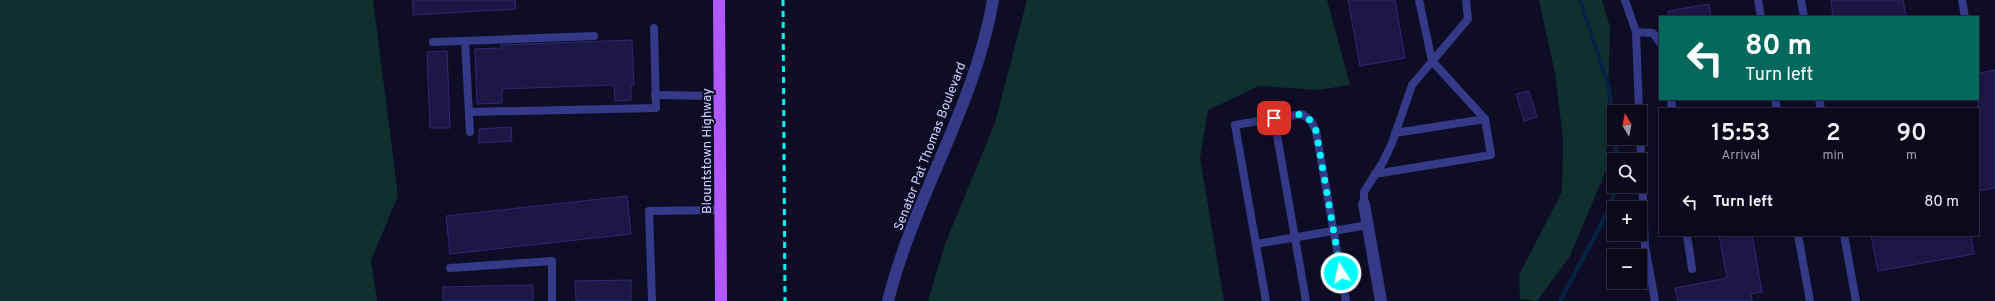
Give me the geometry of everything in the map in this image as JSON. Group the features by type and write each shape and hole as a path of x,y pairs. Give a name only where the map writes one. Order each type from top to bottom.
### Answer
{"main road":[{"name":"Blountstown Highway","path":"719,0 721,301"}],"street":[{"name":"Senator Pat Thomas Boulevard","path":"888,301 914,221 961,111 979,57 993,0"},
{"path":"1364,204 1381,301"}],"lane":[{"path":"1375,174 1491,155 1484,119 1432,61 1419,0"},
{"path":"1364,204 1364,192 1383,162 1412,85 1468,19 1466,0"},
{"path":"1625,0 1636,32 1639,105"},
{"path":"1758,0 1761,16"},
{"path":"1801,0 1804,16"},
{"path":"1962,0 1965,16"},
{"path":"469,112 656,108 654,28"},
{"path":"1636,32 1653,33 1659,42"},
{"path":"433,42 594,36"},
{"path":"465,41 470,132"},
{"path":"655,95 719,96"},
{"path":"1266,301 1235,125 1302,114 1311,121 1316,131 1346,301"},
{"path":"1274,118 1306,301"},
{"path":"1395,133 1484,119"},
{"path":"1640,145 1645,246 1655,301"},
{"path":"652,301 649,211 720,210"},
{"path":"1256,244 1368,225"},
{"path":"1687,236 1692,269"},
{"path":"1798,236 1810,301"},
{"path":"1844,236 1856,301"},
{"path":"450,268 552,261 552,301"}],"green space":[{"path":"0,0 373,0 398,196 371,260 377,301 0,301"},
{"path":"1027,0 1327,0 1350,85 1318,90 1259,86 1208,110 1200,158 1224,301 928,301 945,244 995,123"},
{"path":"1539,0 1602,0 1610,27 1606,170 1570,256 1537,301 1520,299 1519,275 1562,192 1563,138 1555,73"}],"building":[{"path":"413,0 515,0 516,9 413,15"},
{"path":"1348,0 1395,0 1405,58 1360,66"},
{"path":"1831,0 1903,0 1906,16 1833,16"},
{"path":"1709,4 1711,16 1668,16 1668,11"},
{"path":"632,40 634,85 631,85 631,100 615,101 614,85 502,89 502,103 477,104 475,49 501,48 501,45"},
{"path":"447,51 450,128 430,128 427,52"},
{"path":"1995,70 1995,188 1979,191 1978,100 1979,73"},
{"path":"1529,91 1537,117 1524,121 1516,94"},
{"path":"511,127 512,141 479,143 479,129"},
{"path":"627,196 631,234 450,254 446,216"},
{"path":"1719,236 1752,236 1762,292 1751,294 1752,301 1678,301 1675,288 1727,278"},
{"path":"1871,236 1971,236 1974,254 1878,271"},
{"path":"631,280 631,301 576,301 575,281"},
{"path":"533,285 533,301 443,301 443,287"}],"waterway":[{"path":"1580,0 1609,88 1611,105"},
{"path":"1616,145 1616,153"},
{"path":"1560,301 1611,206 1614,193"}],"railway":[{"path":"783,0 785,301"}],"route":[{"path":"1274,118 1302,114 1311,121 1316,131 1341,273"}]}
